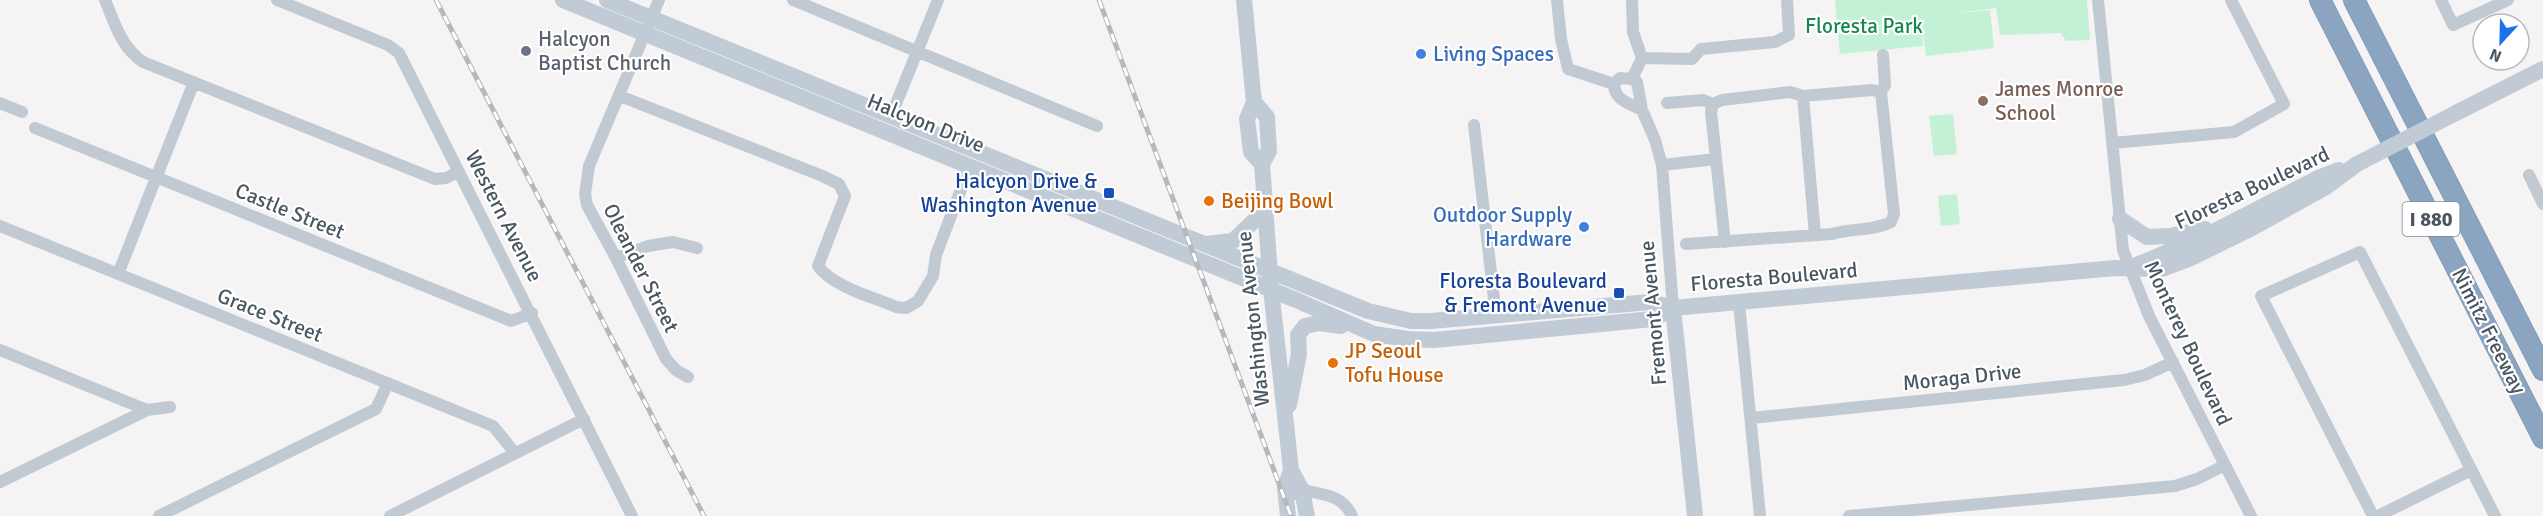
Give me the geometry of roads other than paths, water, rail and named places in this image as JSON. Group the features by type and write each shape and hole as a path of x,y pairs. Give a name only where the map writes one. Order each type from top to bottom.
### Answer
{"highway":[{"name":"Nimitz Freeway","path":"2320,0 2543,438"},
{"name":"Nimitz Freeway","path":"2354,0 2543,370"}],"street":[{"path":"105,0 122,42 131,54 143,62 435,179 446,178 458,172"},
{"name":"Western Avenue","path":"278,0 388,45 399,53 532,313 629,515"},
{"name":"Halcyon Drive","path":"563,0 1270,289"},
{"name":"Halcyon Drive","path":"607,0 1270,272"},
{"name":"Oleander Street","path":"659,0 589,166 585,194 587,205 666,359 676,370 688,377"},
{"path":"793,0 816,4 917,51 1097,126"},
{"path":"891,116 938,0"},
{"name":"Washington Avenue","path":"1244,0 1254,102 1267,117 1269,151 1262,164 1270,289 1291,470 1302,490 1307,516"},
{"path":"1557,0 1561,39 1568,69 1614,84"},
{"path":"1614,84 1620,78 1632,79 1642,58 1633,32 1632,0"},
{"path":"1642,58 1692,59 1701,49 1775,42 1789,34 1786,0"},
{"name":"Monterey Boulevard","path":"2098,0 2123,250 2145,306 2251,516"},
{"path":"2113,143 2234,132 2284,104 2231,0"},
{"path":"2441,0 2453,25 2508,0"},
{"path":"1686,244 1815,235 1884,226 1891,222 1894,214 1881,92 1885,85 1883,55"},
{"path":"2357,164 2543,69"},
{"name":"Fremont Avenue","path":"1632,79 1637,82 1642,110 1662,165 1673,308 1695,516"},
{"path":"118,274 194,82"},
{"path":"1614,84 1614,89 1621,100 1642,110"},
{"path":"1667,103 1703,100 1713,104 1722,100 1790,93 1803,96 1872,90 1881,92"},
{"path":"620,96 839,184 845,196 818,266 824,274 835,281 896,307 906,308 918,301 933,276 936,255 970,166"},
{"path":"1803,96 1815,235"},
{"path":"0,103 22,112"},
{"path":"1713,104 1711,112 1725,242"},
{"path":"1474,125 1496,316"},
{"name":"Castle Street","path":"35,128 511,321 532,313"},
{"path":"1662,165 1716,159"},
{"name":"Floresta Boulevard","path":"2131,267 2199,239 2318,178 2357,164"},
{"name":"Floresta Boulevard","path":"1270,272 1381,315 1411,321 1431,321 1650,302 1673,308 2131,267 2162,269 2191,258 2252,228 2326,187 2357,164"},
{"path":"2529,175 2543,204"},
{"path":"1205,244 1233,241 1265,210"},
{"path":"2120,219 2147,237 2169,236 2230,224"},
{"name":"Grace Street","path":"0,226 387,385 493,426 515,453"},
{"path":"616,258 648,246 673,242 697,248"},
{"path":"2373,516 2261,296 2360,252 2494,516"},
{"name":"Floresta Boulevard","path":"1270,289 1374,334 1392,338 1434,340 1653,318 1673,308"},
{"path":"1739,303 1760,516"},
{"path":"1286,421 1299,354 1298,335 1305,326 1319,323 1374,334"},
{"path":"0,350 147,410"},
{"name":"Moraga Drive","path":"1751,417 2124,380 2145,375 2173,362"},
{"path":"159,516 376,409 387,385"},
{"path":"0,482 147,410 170,407"},
{"path":"390,516 584,419"},
{"path":"1849,516 2175,486 2197,479 2225,465"},
{"name":"Washington Avenue","path":"1287,510 1285,488 1291,470"},
{"path":"2378,516 2471,470"},
{"path":"1287,510 1302,490 1334,496 1348,506 1352,516"}],"railway":[{"path":"436,0 704,516"},
{"path":"1099,0 1291,516"}],"place":[{"name":"Halcyon Baptist Church","path":"526,51"},
{"name":"Living Spaces","path":"1421,54"},
{"name":"James Monroe School","path":"1983,101"},
{"name":"Halcyon Drive & Washington Avenue","path":"1109,193"},
{"name":"Beijing Bowl","path":"1209,201"},
{"name":"Outdoor Supply Hardware","path":"1584,227"},
{"name":"Floresta Boulevard & Fremont Avenue","path":"1619,293"},
{"name":"JP Seoul Tofu House","path":"1333,363"}],"park label":[{"name":"Floresta Park","path":"1864,26"}]}
